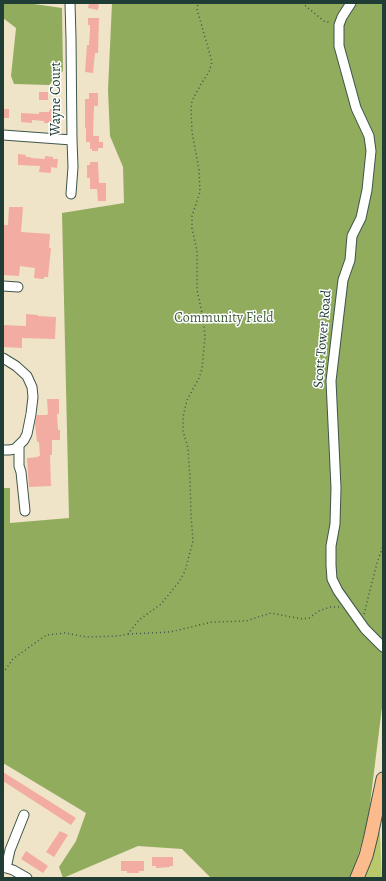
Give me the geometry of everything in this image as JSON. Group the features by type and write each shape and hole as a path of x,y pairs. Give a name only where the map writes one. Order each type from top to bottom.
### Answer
{"highway":[{"path":"357,878 366,856 383,779"}],"street":[{"name":"Wayne Court","path":"70,3 73,167 71,194"},
{"name":"Scott Tower Road","path":"350,3 339,25 339,46 356,108 369,136 371,151 367,190 361,218 352,236 350,260 343,280 332,381 336,488 335,524 331,546 330,565 332,579 338,591 365,629 383,647"},
{"path":"3,135 72,140"},
{"path":"3,286 18,287"},
{"path":"3,358 22,370 27,376 32,387 33,397 33,405 24,440 15,449 3,450"},
{"path":"18,446 25,511"},
{"path":"24,815 10,850 5,868 13,870 27,878"}],"path":[{"path":"128,634 139,620 161,604 179,582 185,571 193,541 188,448 183,430 183,417 187,400 199,378 202,369 205,336 197,290 197,251 192,228 192,216 200,192 199,170 192,132 191,109 192,102 209,72 212,62 197,9 198,3"},
{"path":"302,3 324,21 339,25"},
{"path":"365,629 362,621 383,546"},
{"path":"3,673 13,659 47,635 64,633 87,637 170,632 212,622 246,621 271,613 302,619 310,618 319,611 330,607 350,607"}],"green space":[{"path":"3,3 27,3 62,8 63,71 49,85 14,84 11,76 16,28 3,18"},
{"name":"Community Field","path":"112,3 383,3 383,699 368,820 355,867 349,878 211,878 182,849 138,846 63,878 59,867 76,841 86,813 3,763 3,488 10,488 10,523 69,518 62,213 124,203 123,167 110,136 108,90"},
{"path":"380,832 382,878 361,878 376,833"}],"building":[{"path":"89,3 99,3 98,10 88,8"},
{"path":"88,18 99,18 98,53 95,53 93,73 85,72 87,45 89,45 90,31"},
{"path":"39,92 48,92 48,100 39,100"},
{"path":"89,93 98,93 98,106 94,106 93,136 99,136 99,142 103,142 103,148 98,148 98,151 92,151 92,149 90,149 90,142 86,142 85,99 89,99"},
{"path":"3,109 9,109 9,118 3,118"},
{"path":"50,109 57,110 56,122 52,121 51,123 44,123 44,121 32,120 32,123 21,122 21,113 39,114 39,112 49,112"},
{"path":"18,154 26,155 26,157 31,158 45,159 45,156 53,157 53,159 58,159 57,168 51,167 51,173 39,172 40,166 18,165"},
{"path":"90,162 98,162 99,183 106,183 106,201 98,201 97,189 90,189 90,178 87,178 87,165 90,165"},
{"path":"9,207 23,207 21,232 50,234 49,248 51,248 48,277 44,277 44,279 34,278 35,268 20,266 19,276 3,275 3,225 8,225"},
{"path":"26,314 56,317 55,339 22,338 22,348 3,347 3,325 26,326"},
{"path":"47,399 59,399 59,414 57,414 60,440 52,440 52,455 50,455 51,486 29,487 27,458 40,456 35,423 37,415 48,414"},
{"path":"3,772 76,818 71,825 3,781"},
{"path":"60,831 68,835 54,857 46,852"},
{"path":"26,851 48,866 43,873 21,859"},
{"path":"152,857 173,857 173,866 156,868 156,866 152,866"},
{"path":"121,861 144,861 144,871 139,871 139,873 127,873 127,871 121,871"}]}
